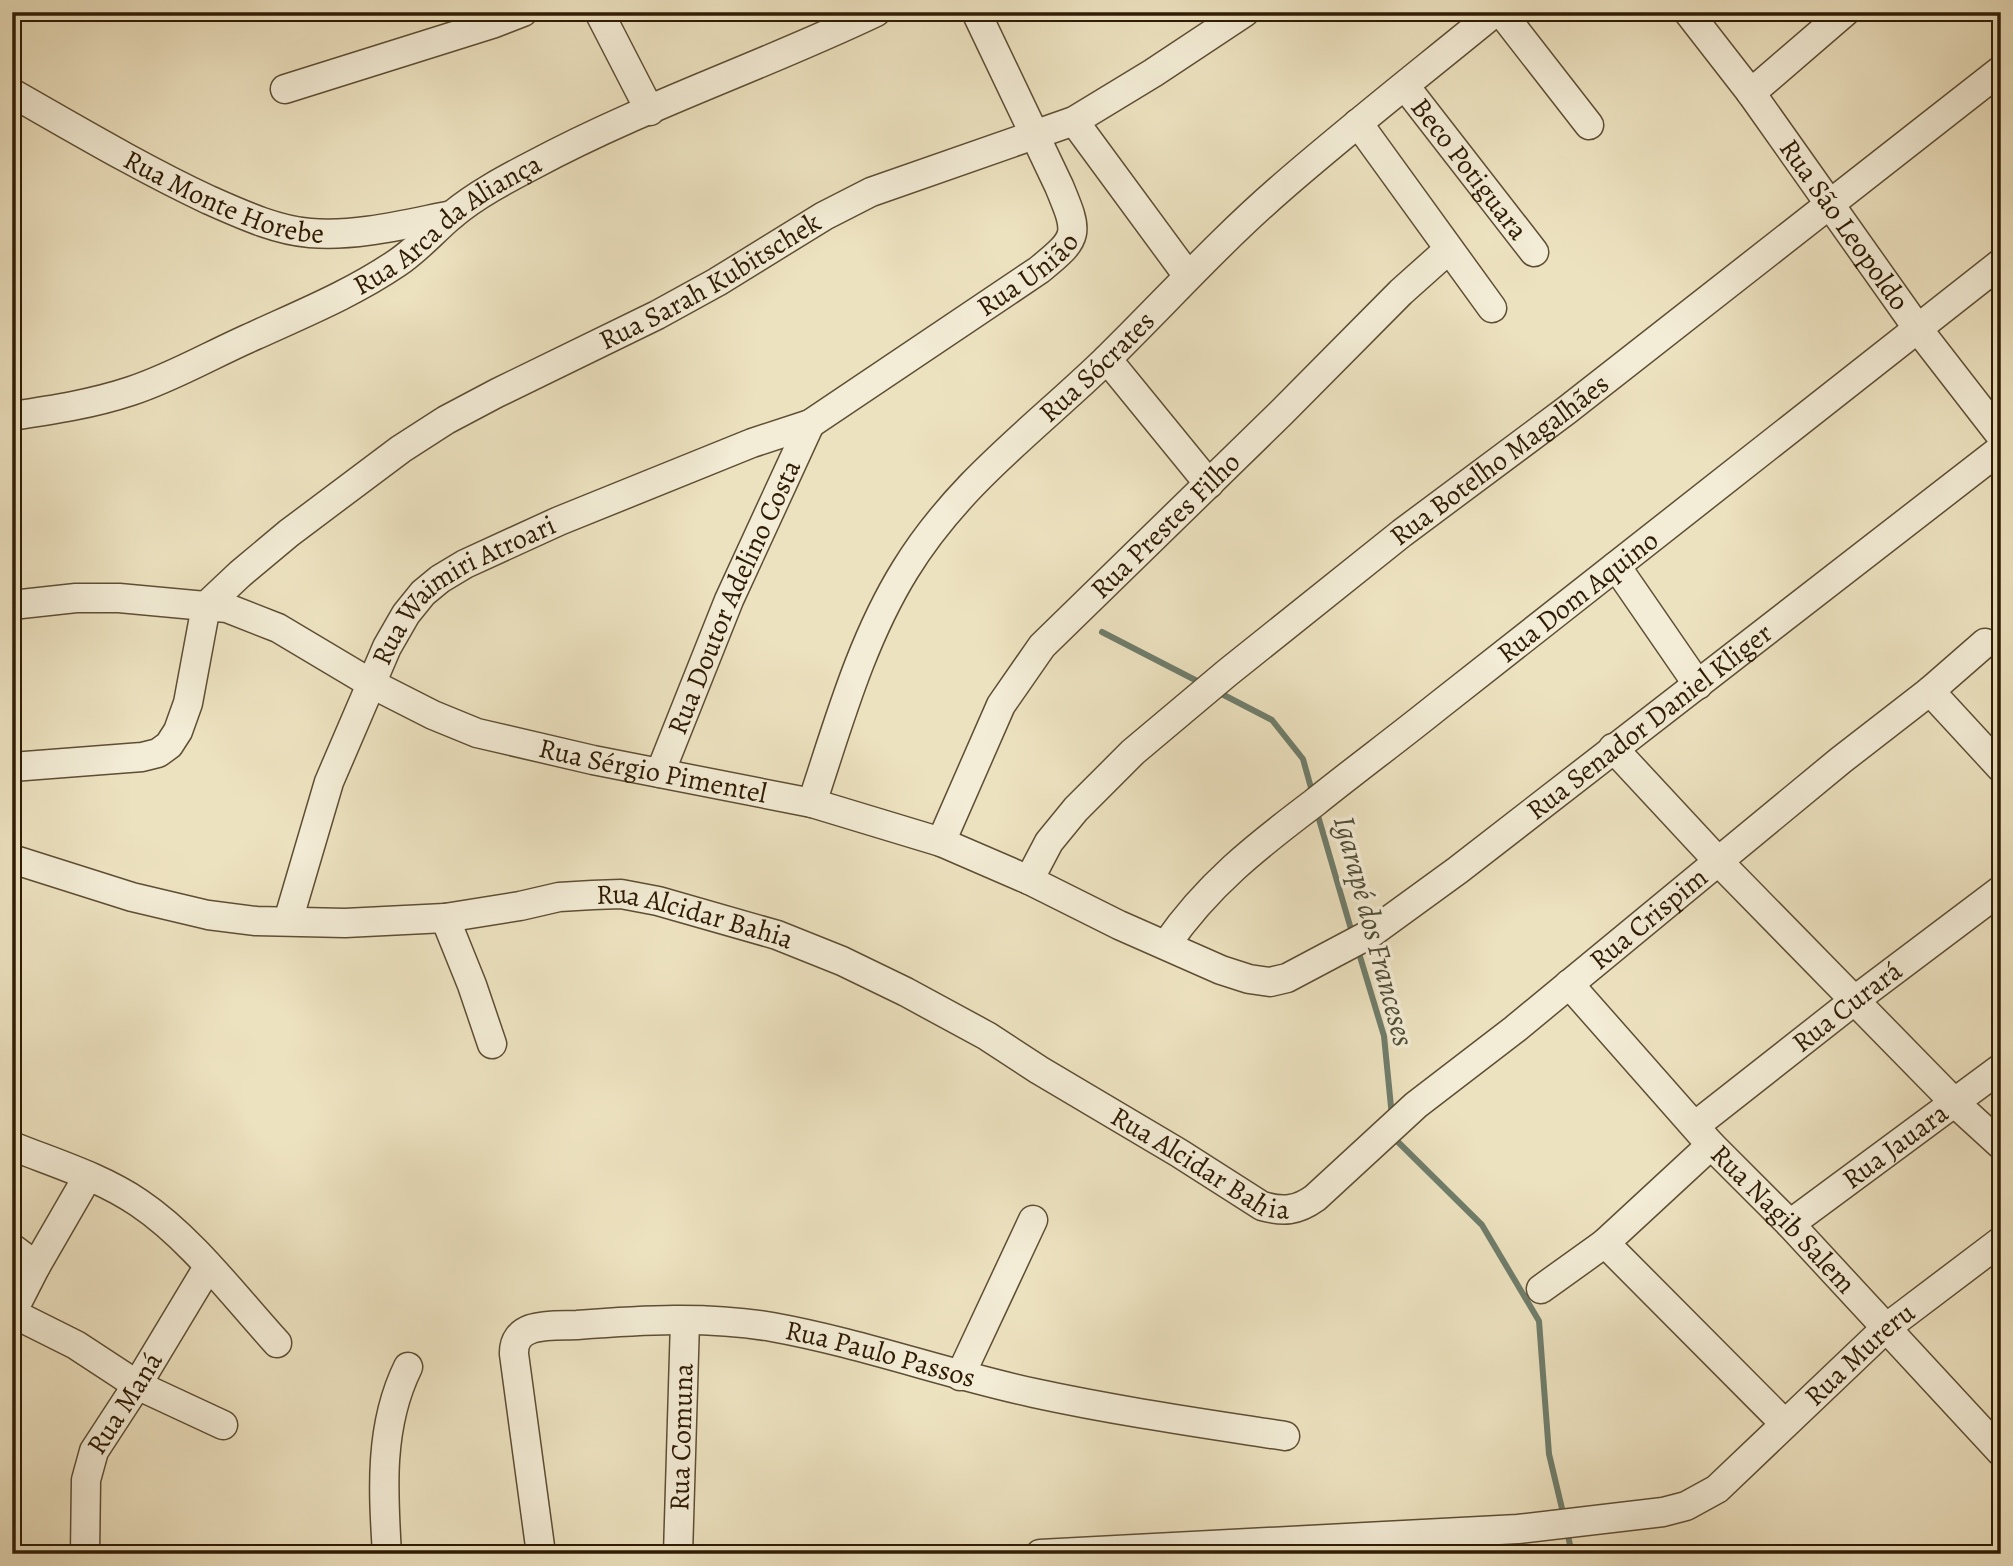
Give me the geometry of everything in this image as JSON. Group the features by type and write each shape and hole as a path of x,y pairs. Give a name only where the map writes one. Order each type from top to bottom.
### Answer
{"street":[{"path":"285,89 523,12"},
{"path":"599,12 650,111"},
{"name":"Rua Arca da Aliança","path":"12,416 93,402 133,391 322,306 369,282 429,239 452,215 488,190 534,164 607,128 876,12"},
{"name":"Rua União","path":"810,424 1040,270 1070,241 1074,230 1070,212 976,12"},
{"name":"Rua Sarah Kubitschek","path":"205,606 240,573 328,503 401,449 446,420 717,282 824,216 872,192 1074,121 1245,12"},
{"name":"Rua Sócrates","path":"812,803 877,621 928,535 1004,451 1107,359 1278,190 1495,12"},
{"path":"1501,12 1589,125"},
{"name":"Rua São Leopoldo","path":"1688,12 1751,93 1918,328 2001,436"},
{"path":"1751,93 1845,12"},
{"name":"Rua Botelho Magalhães","path":"1029,880 1049,842 1076,809 1133,752 1227,673 1402,533 1567,410 2001,70"},
{"name":"Beco Potiguara","path":"1405,86 1534,253"},
{"name":"Rua Monte Horebe","path":"12,93 138,165 241,214 280,228 326,234 385,228 452,215"},
{"path":"1074,121 1188,276"},
{"path":"1358,123 1492,308"},
{"name":"Rua Prestes Filho","path":"941,842 1001,705 1020,675 1051,637 1401,292 1448,250"},
{"name":"Rua Dom Aquino","path":"1166,945 1186,916 1232,868 2001,262"},
{"path":"1107,359 1209,484"},
{"name":"Rua Waimiri Atroari","path":"288,921 329,782 387,647 405,614 423,593 456,569 571,516 752,443 810,424"},
{"name":"Rua Doutor Adelino Costa","path":"660,773 729,600 810,424"},
{"name":"Rua Senador Daniel Kliger","path":"1287,978 1370,933 1458,870 2001,449"},
{"path":"1616,566 1698,685"},
{"name":"Rua Sérgio Pimentel","path":"12,605 76,598 119,598 227,608 278,628 372,684 433,715 477,733 743,792 812,803 941,842 1222,970 1249,979 1270,982 1287,978"},
{"path":"12,767 142,757 158,753 169,745 178,731 188,703 205,606"},
{"name":"Rua Crispim","path":"1315,1198 1416,1105 1569,984 1840,760 1930,691 1985,643"},
{"path":"1930,691 2001,768"},
{"path":"1613,748 1718,861 1955,1103 2001,1145"},
{"name":"Rua Alcidar Bahia","path":"12,859 132,897 208,915 256,921 345,923 445,918 559,897 621,894 658,901 777,934 863,971 987,1036 1262,1206 1277,1211 1288,1210 1301,1208 1315,1198"},
{"name":"Rua Curará","path":"1541,1289 1605,1243 1703,1135 1855,1000 2001,890"},
{"path":"445,918 492,1044"},
{"name":"Rua Nagib Salem","path":"1569,984 1703,1135 1886,1328 1995,1434"},
{"name":"Rua Jauara","path":"1790,1224 2001,1068"},
{"path":"12,1146 89,1176 138,1202 169,1226 277,1343"},
{"path":"89,1176 12,1312 76,1345 137,1385 223,1425"},
{"path":"960,1376 1033,1220"},
{"name":"Rua Mureru","path":"1040,1554 1304,1546 1569,1524 1663,1512 1686,1506 1705,1497 1728,1480 1784,1423 1886,1328 2001,1241"},
{"path":"1605,1243 1784,1423"},
{"path":"12,1248 36,1266"},
{"name":"Rua Maná","path":"85,1554 86,1480 94,1451 208,1267"},
{"name":"Rua Paulo Passos","path":"541,1554 514,1343 518,1337 533,1328 628,1321 730,1322 771,1327 1036,1394 1284,1436"},
{"name":"Rua Comuna","path":"678,1554 685,1321"},
{"path":"387,1554 385,1444 398,1388 408,1367"}],"waterway":[{"name":"Igarapé dos Franceses","path":"1102,632 1203,684"},
{"name":"Igarapé dos Franceses","path":"1216,691 1272,720 1303,759 1313,795"},
{"name":"Igarapé dos Franceses","path":"1316,809 1353,936"},
{"name":"Igarapé dos Franceses","path":"1358,950 1384,1036 1392,1117"},
{"name":"Igarapé dos Franceses","path":"1394,1135 1482,1225 1539,1321 1549,1454 1564,1517"},
{"name":"Igarapé dos Franceses","path":"1567,1531 1572,1554"}]}
